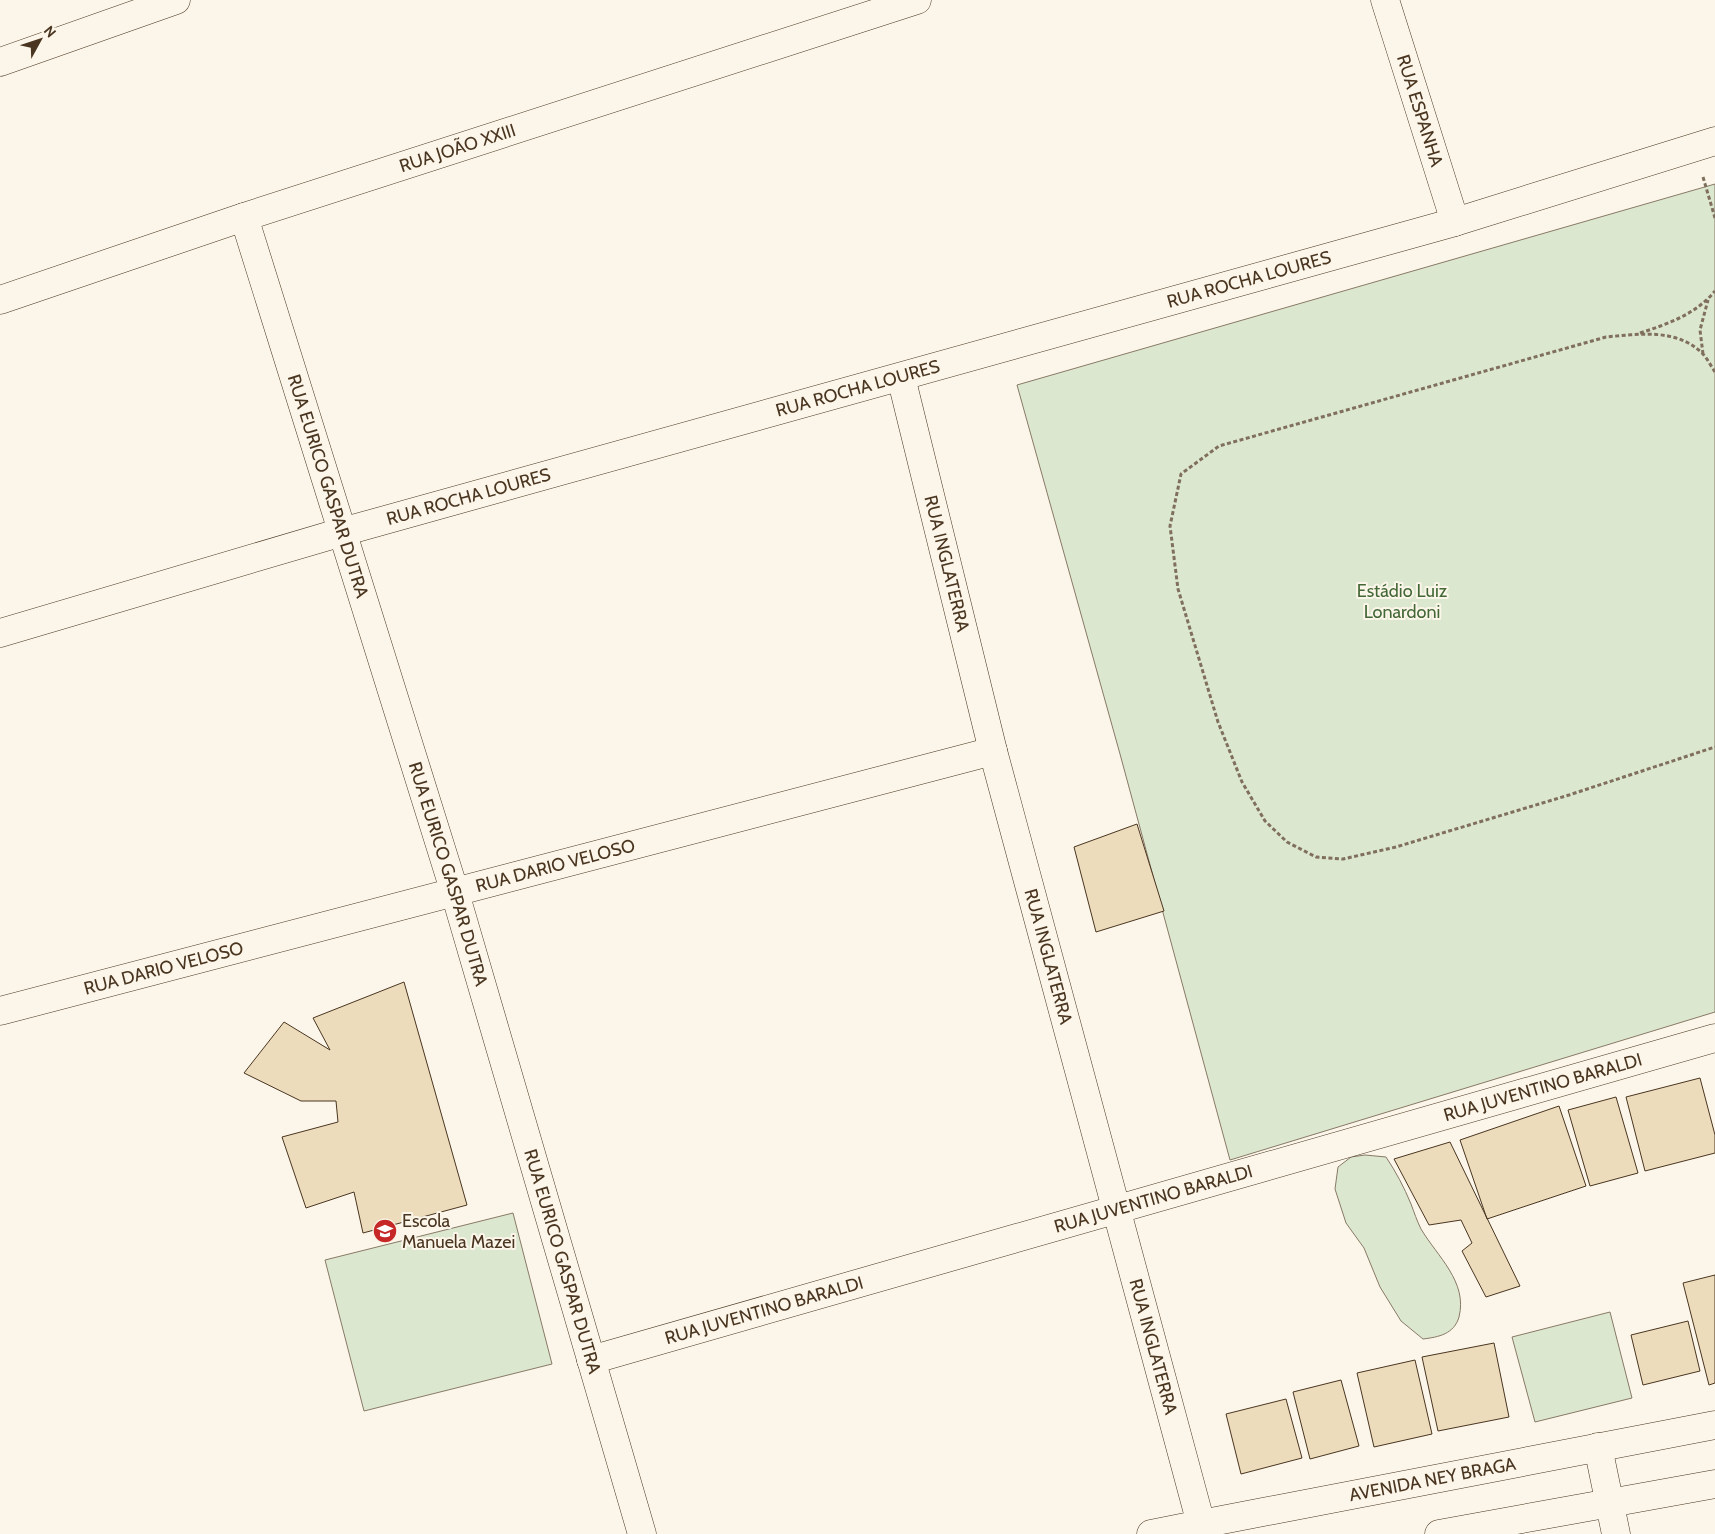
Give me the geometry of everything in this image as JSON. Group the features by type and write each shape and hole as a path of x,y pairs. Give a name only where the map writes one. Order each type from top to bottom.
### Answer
{"street":[{"path":"0,62 176,0"},
{"name":"RUA JOÃO XXIII","path":"0,300 244,217 917,0"},
{"name":"RUA ESPANHA","path":"1385,0 1455,222"},
{"name":"RUA ROCHA LOURES","path":"0,633 342,532 1455,222 1704,145"},
{"name":"RUA EURICO GASPAR DUTRA","path":"244,217 455,893 642,1534"},
{"name":"RUA INGLATERRA","path":"900,377 993,751 1202,1529"},
{"name":"RUA DARIO VELOSO","path":"0,1011 993,751"},
{"name":"RUA JUVENTINO BARALDI","path":"591,1360 1116,1208 1715,1038"},
{"name":"AVENIDA NEY BRAGA","path":"1151,1534 1202,1529 1598,1447 1715,1425"},
{"path":"1598,1447 1616,1534"},
{"path":"1439,1534 1715,1484"}],"path":[{"path":"1704,145 1715,218"},
{"path":"1637,334 1671,323 1708,299 1715,291"},
{"path":"1703,354 1700,330 1708,299"},
{"path":"1715,372 1703,354 1686,341 1666,335 1637,334 1606,337 1219,446 1181,474 1170,526 1178,589 1218,722 1242,782 1265,821 1287,842 1316,857 1343,858 1396,847 1569,795 1715,747"}],"green space":[{"name":"Estádio Luiz Lonardoni","path":"1715,184 1715,1012 1230,1160 1120,754 1017,385"},
{"path":"1365,1155 1386,1157 1403,1186 1421,1229 1455,1281 1461,1304 1459,1317 1454,1327 1445,1334 1423,1339 1401,1321 1380,1287 1364,1248 1346,1223 1335,1189 1338,1167 1351,1157"},
{"path":"513,1213 552,1364 364,1411 325,1260"},
{"path":"1610,1312 1632,1398 1535,1422 1512,1337"}],"building":[{"path":"1137,824 1164,911 1096,932 1074,847"},
{"path":"404,982 467,1205 363,1233 354,1192 306,1208 282,1137 338,1122 336,1101 301,1101 244,1073 284,1022 330,1050 313,1018"},
{"path":"1700,1078 1715,1135 1715,1153 1645,1171 1626,1097"},
{"path":"1616,1097 1638,1173 1590,1186 1568,1110"},
{"path":"1559,1106 1586,1186 1487,1219 1460,1140"},
{"path":"1450,1142 1520,1286 1486,1297 1462,1251 1472,1243 1461,1220 1429,1225 1394,1159"},
{"path":"1715,1275 1715,1383 1709,1385 1683,1283"},
{"path":"1688,1321 1700,1371 1643,1385 1631,1335"},
{"path":"1494,1343 1509,1417 1438,1431 1422,1357"},
{"path":"1415,1360 1432,1434 1374,1447 1357,1373"},
{"path":"1341,1380 1359,1446 1310,1459 1293,1392"},
{"path":"1286,1399 1302,1458 1241,1474 1226,1414"}],"place":[{"name":"Escola Manuela Mazei","path":"385,1231"}]}
